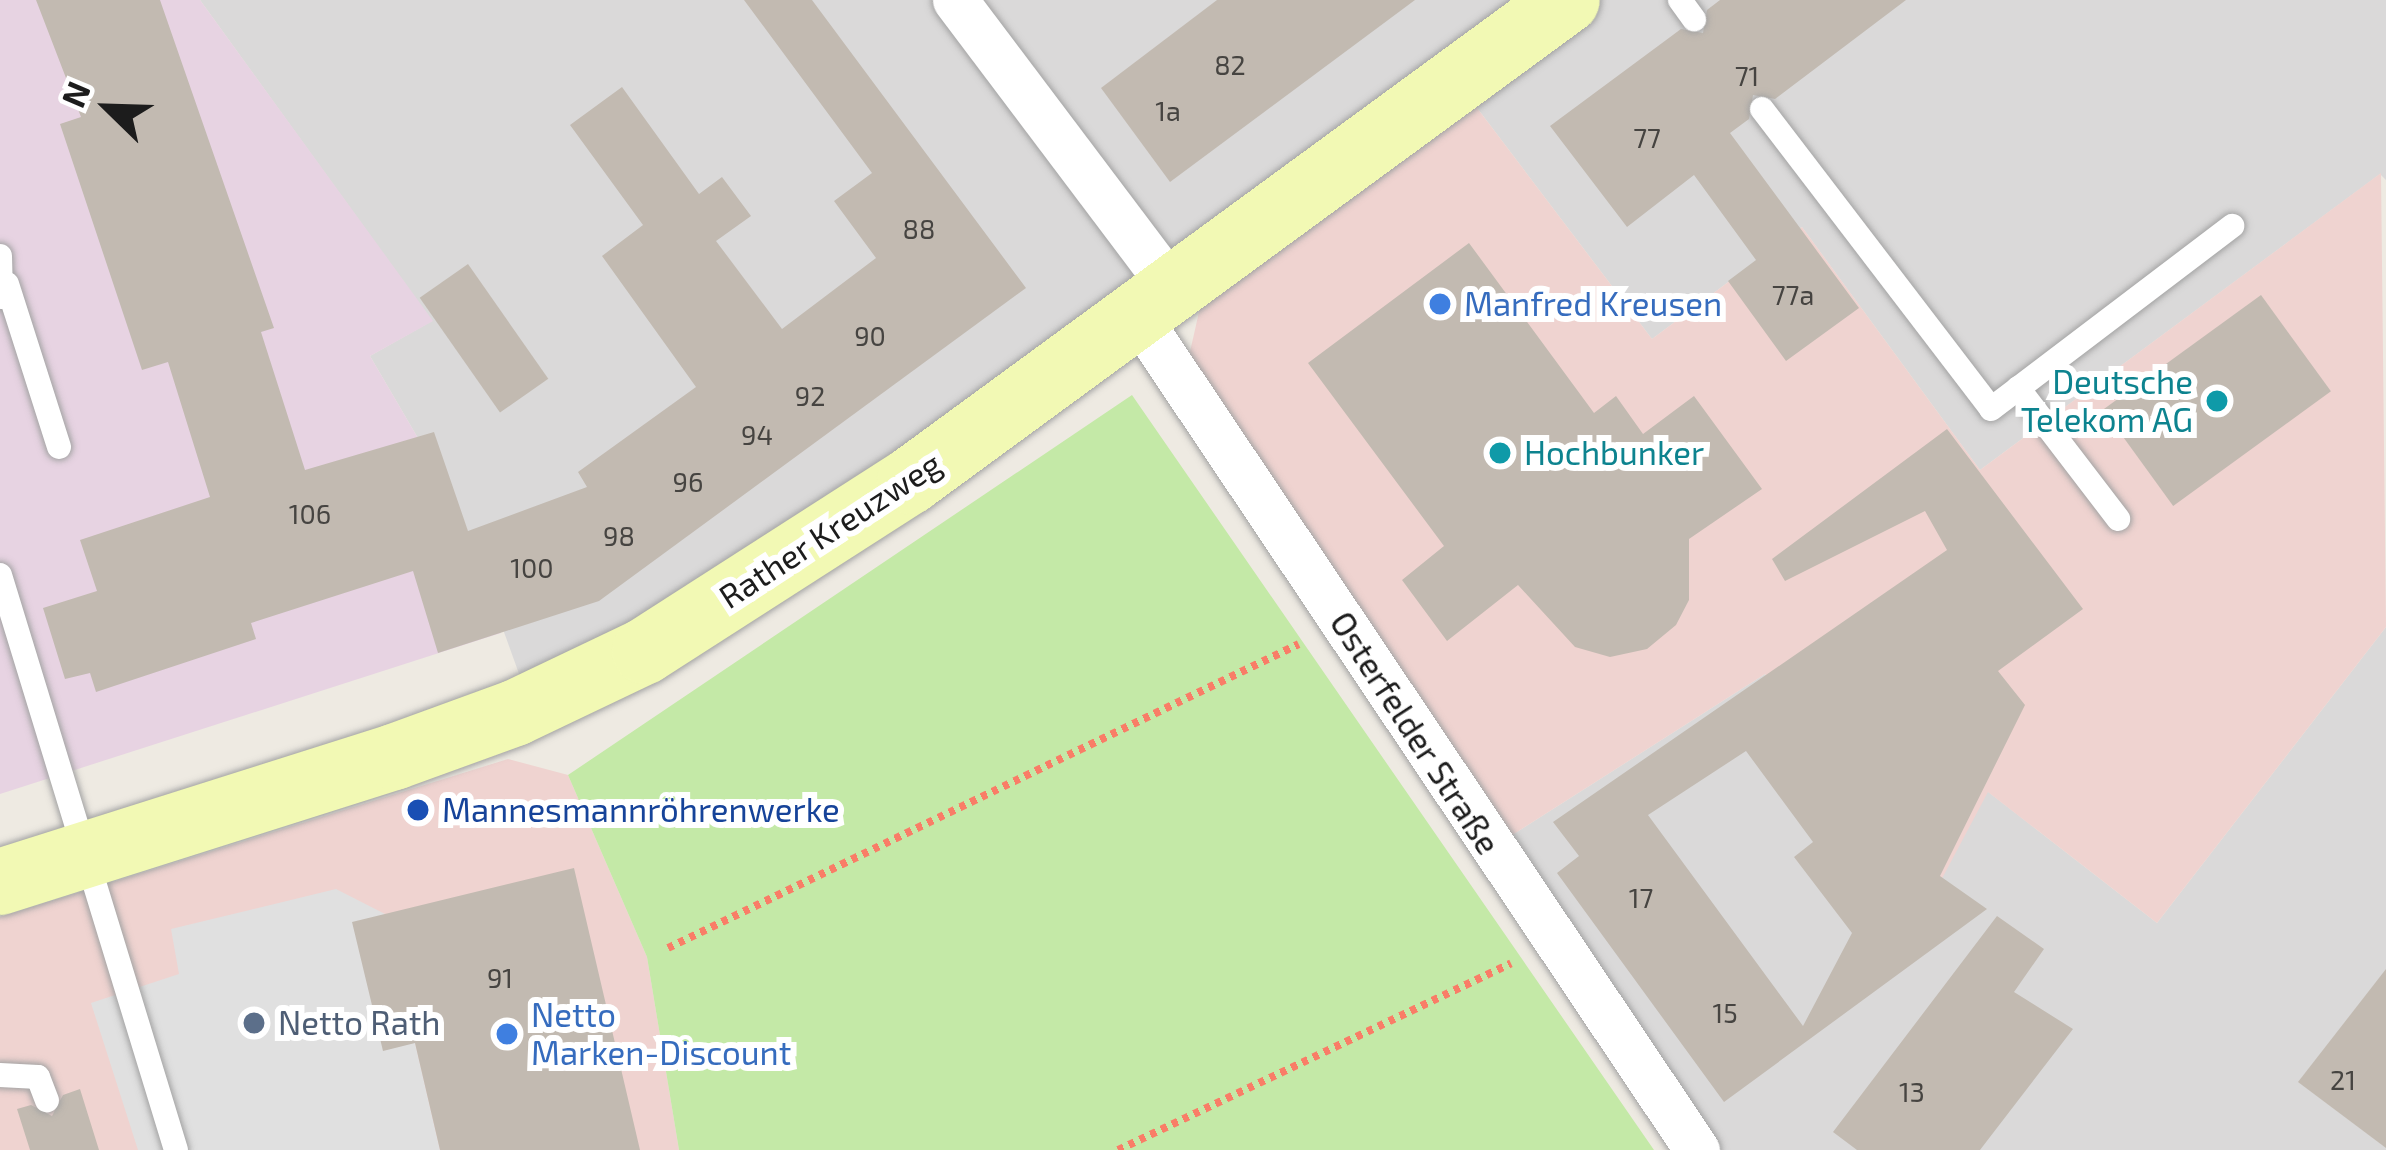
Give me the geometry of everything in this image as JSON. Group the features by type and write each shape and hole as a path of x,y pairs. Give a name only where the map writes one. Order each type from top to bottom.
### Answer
{"main road":[{"name":"Rather Kreuzweg","path":"0,882 394,757 515,713 645,651 910,481 1567,0"}],"street":[{"name":"Osterfelder Straße","path":"955,0 1154,301 1344,622 1697,1150"}],"lane":[{"path":"1762,109 1990,410 2232,226"},
{"path":"0,256 3,292 59,447"},
{"path":"2018,388 2118,519"},
{"path":"0,575 83,855 133,989 176,1150"},
{"path":"0,1075 38,1078 47,1100"}],"path":[{"path":"668,947 1344,622"},
{"path":"1118,1150 1556,941"}],"shaded area":[{"path":"0,0 200,0 433,321 370,356 460,510 501,633 0,794"},
{"path":"200,0 1532,0 638,637 522,682 460,510 370,356 432,321"},
{"path":"1589,0 2386,0 2386,180 2380,174 1980,470 1802,227 1652,339 1465,92"},
{"path":"1465,92 1652,339 1802,227 1980,470 2381,173 2386,627 2157,923 1988,792 1929,903 1765,674 1495,846 1187,365 1206,281"},
{"path":"2386,627 2386,1150 1707,1150 1495,846 1765,674 1928,902 1987,791 2157,923"},
{"path":"508,759 568,775 647,957 679,1150 0,1150 0,917"},
{"name":"Netto Rath","path":"336,889 385,914 440,1150 138,1150 91,1003 179,974 171,929"}],"green space":[{"path":"1132,395 1654,1150 679,1150 647,957 568,775"}],"building":[{"path":"36,0 160,0 274,328 261,332 305,470 434,432 468,531 587,487 578,472 696,387 602,256 643,225 570,125 622,87 699,194 722,177 751,216 716,241 782,329 876,258 834,201 872,173 744,0 812,0 1026,288 599,601 438,653 413,571 251,623 256,639 96,692 90,673 65,679 43,608 97,591 80,540 210,497 168,362 142,370 60,124 81,117"},
{"path":"1217,0 1415,0 1170,182 1101,88"},
{"path":"1720,0 1906,0 1775,99 1753,95 1749,119 1730,133 1859,308 1786,361 1728,281 1756,260 1694,175 1627,227 1550,126 1681,29 1703,33 1707,10"},
{"name":"Hochbunker","path":"1469,243 1594,413 1616,396 1643,434 1694,396 1762,489 1689,539 1689,600 1676,625 1647,649 1610,657 1575,647 1518,585 1447,641 1402,580 1444,546 1308,363"},
{"path":"468,264 548,379 500,413 420,298"},
{"name":"Deutsche Telekom AG","path":"2261,295 2331,391 2173,506 2103,410"},
{"path":"1947,429 2083,609 1998,671 2025,705 1940,876 1987,909 1724,1102 1557,873 1579,856 1553,822 1947,550 1925,511 1785,581 1772,559","holes":["1746,751 1813,842 1794,857 1852,933 1803,1026 1648,815"]},
{"path":"574,868 640,1150 440,1150 415,1043 383,1051 352,922"},
{"path":"1997,916 2044,949 2014,992 2073,1029 1980,1150 1857,1150 1833,1132"},
{"path":"2386,969 2386,1148 2298,1082"},
{"path":"80,1089 99,1150 30,1150 17,1109 31,1105 52,1116 63,1095"}],"place":[{"name":"Manfred Kreusen","path":"1440,304"},
{"name":"Deutsche Telekom AG","path":"2217,401"},
{"name":"Hochbunker","path":"1500,453"},
{"name":"Mannesmannröhrenwerke","path":"418,810"},
{"name":"Netto Rath","path":"254,1023"},
{"name":"Netto Marken-Discount","path":"507,1034"}]}
